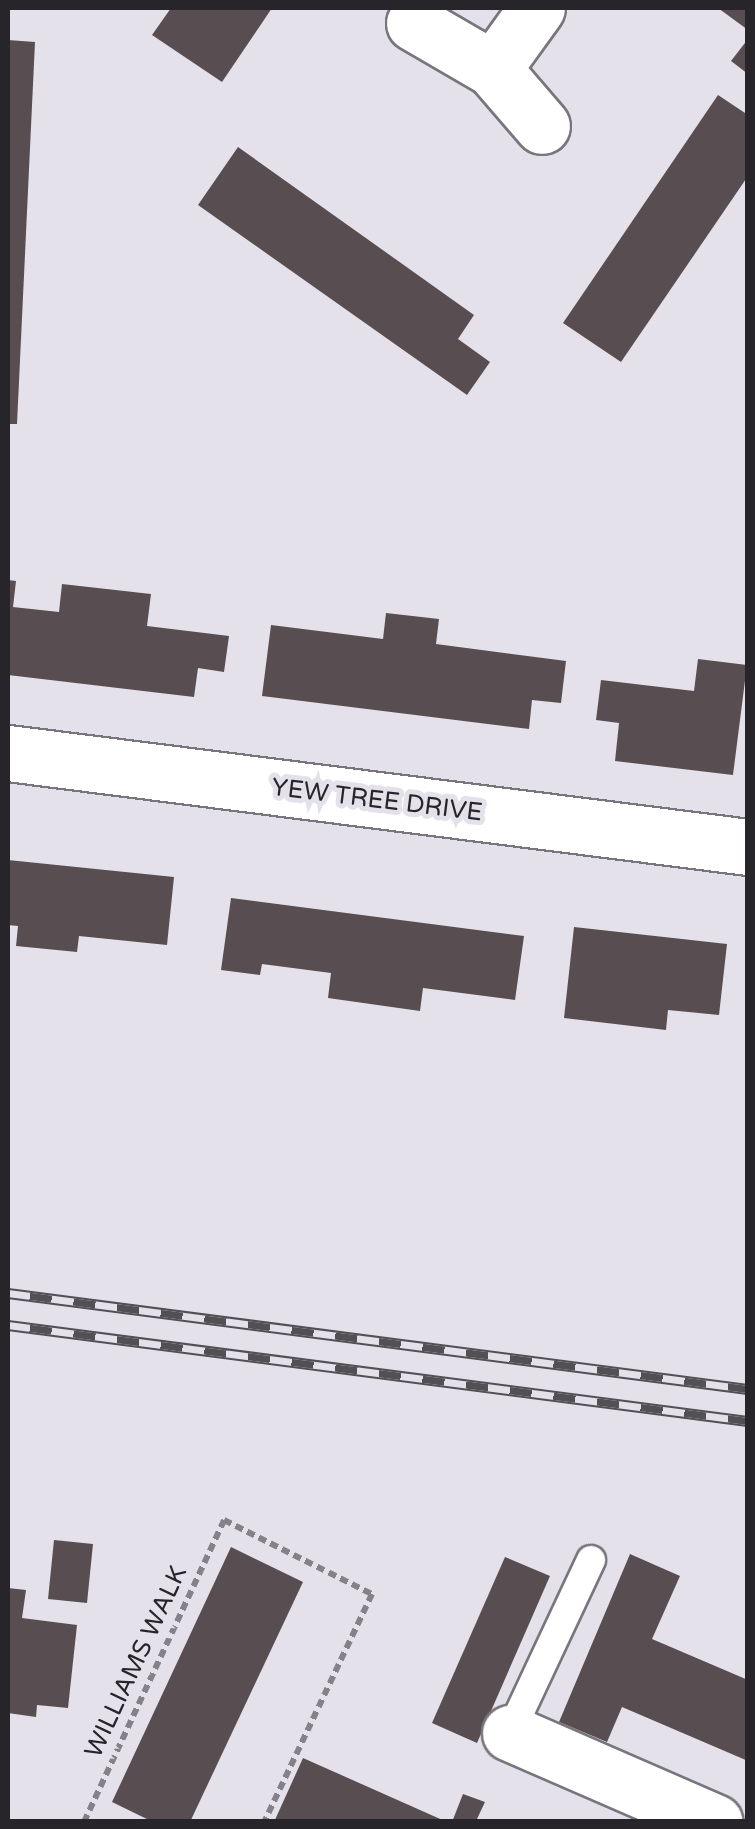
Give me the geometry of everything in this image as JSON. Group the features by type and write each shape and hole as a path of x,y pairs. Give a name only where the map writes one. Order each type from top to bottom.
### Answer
{"street":[{"path":"493,69 537,8"},
{"path":"414,23 493,69 542,126"},
{"name":"YEW TREE DRIVE","path":"8,753 748,847"},
{"path":"510,1732 715,1822"}],"lane":[{"path":"510,1732 591,1560"}],"path":[{"name":"WILLIAMS WALK","path":"84,1822 224,1520 372,1594 264,1822"}],"building":[{"path":"171,8 272,8 222,82 152,35"},
{"path":"718,8 748,8 748,30"},
{"path":"748,39 748,74 731,61"},
{"path":"8,40 35,42 17,424 8,424"},
{"path":"718,95 748,115 748,176 621,362 563,323"},
{"path":"238,147 474,315 458,339 490,362 467,395 198,205"},
{"path":"8,580 16,581 13,607 59,612 62,584 151,594 147,626 229,636 224,672 198,668 194,697 8,675"},
{"path":"386,613 439,619 436,644 566,661 561,703 532,700 529,729 262,696 271,625 383,639"},
{"path":"698,659 747,665 733,775 615,761 619,723 596,720 601,680 694,691"},
{"path":"8,860 174,877 167,945 79,936 77,952 16,946 18,926 8,925"},
{"path":"231,898 524,936 515,1000 423,988 420,1011 328,998 331,973 262,964 260,975 221,970"},
{"path":"574,927 727,944 719,1015 668,1010 666,1030 564,1018"},
{"path":"54,1540 93,1544 87,1603 48,1599"},
{"path":"231,1547 303,1582 190,1822 153,1822 112,1802"},
{"path":"630,1554 680,1576 652,1639 748,1680 748,1761 622,1707 607,1742 559,1722"},
{"path":"505,1557 550,1576 477,1743 432,1723"},
{"path":"8,1588 26,1590 22,1618 77,1625 68,1708 37,1705 36,1717 8,1713"},
{"path":"303,1758 447,1822 274,1822"},
{"path":"463,1794 485,1802 477,1819 484,1822 452,1822"}],"railway":[{"path":"8,1293 748,1389"},
{"path":"8,1325 748,1421"}]}
